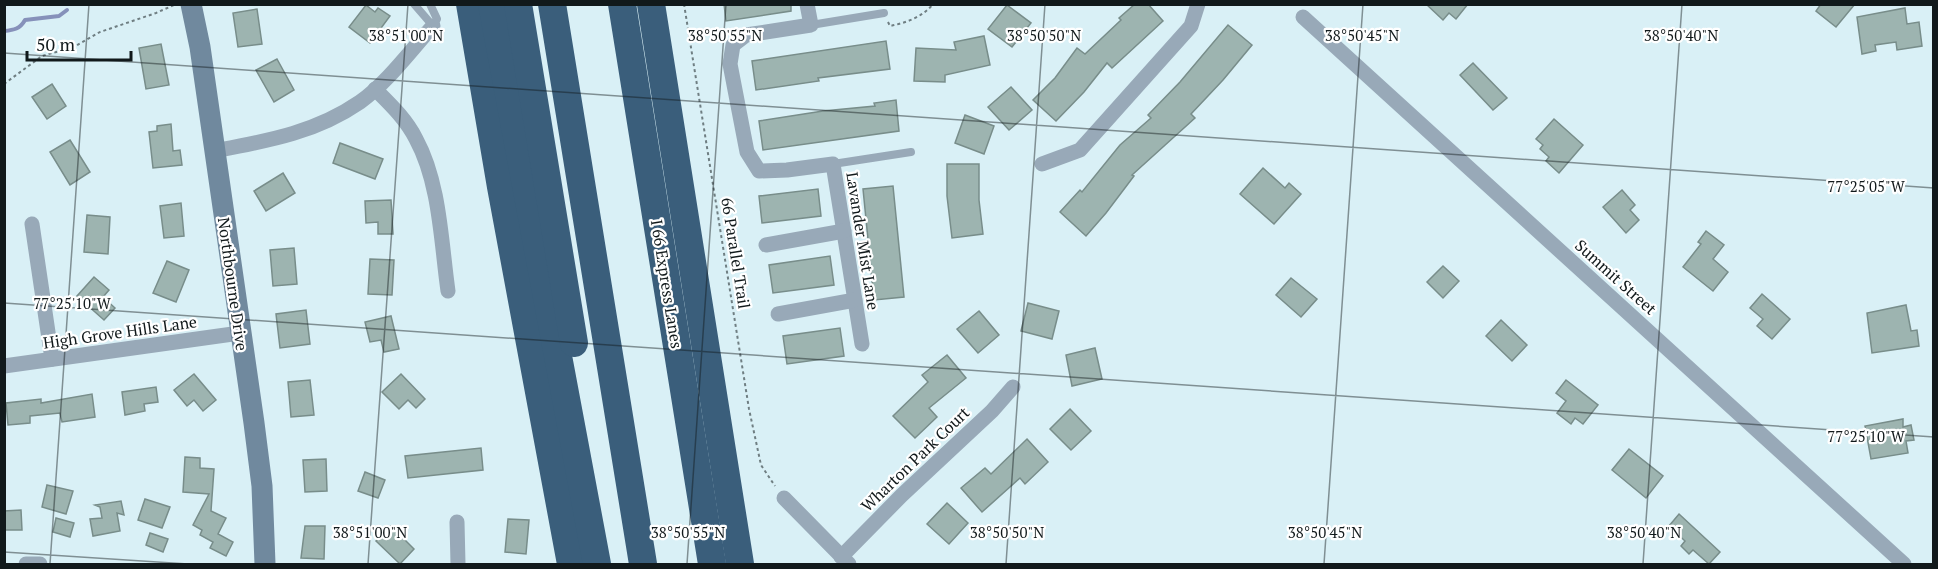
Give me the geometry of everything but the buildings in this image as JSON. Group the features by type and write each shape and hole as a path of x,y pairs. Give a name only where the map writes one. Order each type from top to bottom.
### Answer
{"highway":[{"path":"470,4 501,187 571,564"},
{"path":"492,4 597,564"},
{"path":"518,4 610,564"},
{"path":"552,4 643,564"},
{"name":"I 66 Express Lanes","path":"622,4 712,564"},
{"path":"651,4 740,564"}],"street":[{"path":"807,4 810,25"},
{"path":"1042,164 1080,150 1191,26 1198,4"},
{"name":"Northbourne Drive","path":"182,5 200,47 262,486 265,564"},
{"name":"Summit Street","path":"1303,17 1904,564"},
{"name":"Lavander Mist Lane","path":"810,25 746,35 732,45 729,64 747,152 759,171 833,164 862,345"},
{"path":"214,151 271,141 302,131 342,112 375,90 433,26"},
{"path":"375,90 400,115 416,137 425,157 434,190 448,291"},
{"path":"32,224 52,359"},
{"path":"766,245 844,231"},
{"path":"778,314 855,300"},
{"name":"High Grove Hills Lane","path":"4,366 240,333"},
{"name":"Wharton Park Court","path":"845,560 902,495 992,411 1013,387"},
{"path":"784,498 845,560"},
{"path":"457,522 458,564"},
{"path":"26,564 40,564"}],"lane":[{"path":"414,4 433,26 437,19 430,4"},
{"path":"810,25 884,14"},
{"path":"833,164 910,152"}],"path":[{"name":"66 Parallel Trail","path":"684,4 749,409 761,465 784,498"},
{"path":"884,14 890,26 905,23 929,10 933,4"},
{"path":"4,84 42,56 74,47 100,32 182,5"}],"waterway":[{"path":"4,31 16,29 25,20 59,16 67,10"}]}
